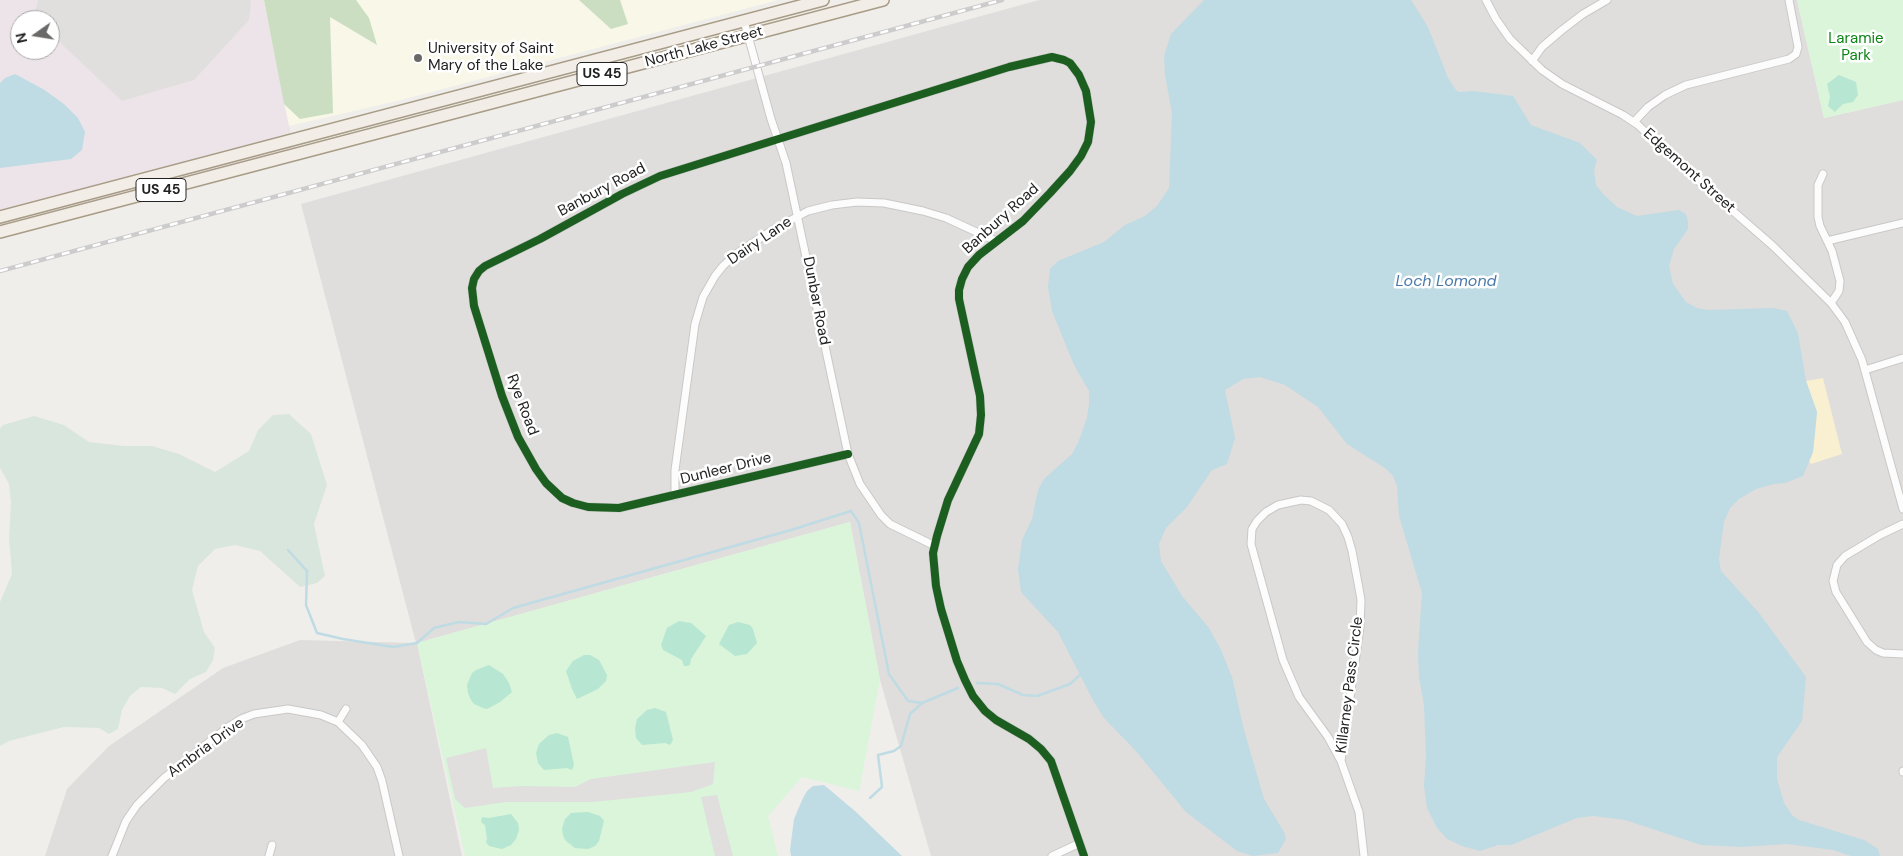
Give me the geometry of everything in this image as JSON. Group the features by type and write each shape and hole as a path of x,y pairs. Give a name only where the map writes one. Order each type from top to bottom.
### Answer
{"main road":[{"name":"North Lake Street","path":"0,217 823,0"},
{"name":"North Lake Street","path":"0,232 883,0"}],"street":[{"name":"Edgemont Street","path":"1486,0 1510,40 1532,61 1562,84 1634,122 1773,246 1832,303 1846,322 1855,340 1903,509"},
{"path":"1532,61 1542,47 1562,30 1583,14 1607,0"},
{"path":"1634,122 1648,107 1665,95 1686,85 1782,61 1796,54 1798,38 1789,0"},
{"name":"Dunbar Road","path":"744,21 786,162 799,215 848,454 860,484 881,515 890,524 935,546"},
{"name":"Banbury Road","path":"485,266 660,176 1026,62 1052,57 1062,58 1070,63 1079,74 1086,91 1091,122 1088,142 1070,172 1050,193 1023,221 979,255 968,267 959,290 961,312 980,396 981,415 979,434 948,500 935,546 934,569 941,609 957,660 973,696 996,720 1029,739 1042,749 1051,761 1084,856"},
{"path":"1823,174 1818,185 1818,217 1820,226 1832,251 1840,281 1840,291 1832,303"},
{"name":"Dairy Lane","path":"675,496 675,470 695,324 703,297 715,276 736,254 799,215 832,205 857,202 884,203 923,211 946,218 996,241"},
{"path":"1827,241 1903,223"},
{"name":"Rye Road","path":"485,266 474,279 472,288 474,306 502,396 528,455 546,483 562,498 588,507 609,509"},
{"path":"1865,370 1903,358"},
{"name":"Dunleer Drive","path":"609,509 675,496 848,454"},
{"name":"Killarney Pass Circle","path":"1340,761 1360,627 1360,600 1352,550 1342,524 1329,510 1311,501 1292,501 1266,512 1257,521 1252,529 1251,544 1284,662 1299,697 1328,737 1340,761 1359,812 1364,856"},
{"path":"1903,524 1845,556 1837,565 1833,581 1836,592 1867,642 1883,653 1903,654"},
{"name":"Ambria Drive","path":"112,856 126,821 149,791 228,727 254,714 277,709 300,710 338,722 362,745 377,767 382,781 399,856"},
{"path":"338,722 346,709"},
{"path":"1052,856 1080,843"},
{"path":"269,856 272,845"}],"shaded area":[{"path":"0,0 264,0 295,150 0,228"},
{"path":"38,0 250,0 251,4 249,20 194,80 122,101 60,42 60,10 36,10"},
{"name":"University of Saint Mary of the Lake","path":"264,0 778,0 401,100 289,126"},
{"path":"1039,0 1797,0 1824,118 1903,100 1903,856 931,856 880,680 850,522 417,643 462,856 45,856 67,789 109,746 223,668 300,640 416,643 301,204"},
{"path":"289,414 311,434 327,485 314,524 325,576 317,583 300,587 260,551 235,545 215,549 198,566 192,590 204,632 215,648 213,660 206,672 190,679 175,694 162,688 141,687 130,696 122,710 118,729 109,734 99,728 64,727 9,741 0,746 0,602 12,574 9,538 11,502 9,484 0,468 0,428 3,425 34,416 64,425 89,442 124,446 152,446 179,454 215,472 249,451 258,430 273,415"},
{"path":"486,748 493,788 522,786 575,787 591,779 715,762 713,784 691,792 593,802 506,802 465,808 455,799 446,758"},
{"path":"717,795 733,856 715,856 701,797"}],"green space":[{"path":"264,0 356,0 369,18 377,45 330,17 333,113 300,119 284,104"},
{"path":"579,0 620,0 628,24 611,29"},
{"name":"Laramie Park","path":"1797,0 1903,0 1903,100 1824,118"},
{"path":"1839,75 1856,82 1858,95 1853,102 1843,104 1835,112 1828,106 1830,97 1827,84"},
{"path":"850,522 880,680 859,791 802,777 768,816 778,856 465,856 417,643"},
{"path":"679,621 691,623 706,636 691,659 690,665 687,666 684,666 682,660 663,650 661,645 667,628"},
{"path":"738,622 750,625 757,643 747,654 735,656 719,644 729,625"},
{"path":"584,655 590,655 599,660 607,675 606,681 598,689 577,699 566,671 573,661"},
{"path":"489,665 503,674 512,692 500,702 487,709 474,704 468,693 467,685 472,673"},
{"path":"655,708 666,712 673,740 670,745 665,743 642,745 636,738 635,728 637,719 647,710"},
{"path":"557,733 568,737 574,765 572,770 567,768 544,770 538,763 536,753 539,744 549,735"},
{"path":"588,812 600,816 604,821 599,841 595,846 588,849 575,848 565,840 563,835 562,829 565,819 571,813"},
{"path":"511,814 518,823 519,830 516,839 511,845 502,849 489,846 486,842 485,825 481,822 482,817 489,818"}],"sand":[{"path":"1823,378 1842,454 1811,464 1809,461 1813,452 1817,412 1806,381"}],"water":[{"name":"Loch Lomond","path":"1204,0 1411,0 1428,27 1448,78 1456,90 1459,92 1474,91 1513,96 1531,125 1580,143 1597,160 1594,170 1596,185 1617,207 1637,216 1679,210 1686,214 1688,229 1674,249 1669,266 1673,284 1686,302 1697,308 1708,310 1773,308 1787,311 1798,333 1806,381 1817,412 1813,452 1803,476 1785,483 1756,489 1739,499 1730,508 1724,522 1719,559 1721,571 1759,613 1806,677 1802,721 1777,757 1777,779 1784,803 1792,815 1799,820 1864,840 1878,849 1880,856 1851,856 1833,850 1787,844 1742,847 1701,845 1625,820 1593,816 1577,818 1511,845 1498,845 1480,851 1447,839 1437,828 1427,808 1424,786 1426,756 1424,705 1419,677 1418,651 1422,593 1399,516 1397,486 1393,476 1385,468 1347,444 1318,407 1285,385 1260,377 1243,379 1225,390 1235,438 1227,464 1212,470 1187,507 1166,528 1159,544 1161,561 1182,596 1209,628 1221,650 1232,677 1244,730 1264,799 1284,832 1286,839 1278,853 1253,856 1237,851 1186,812 1135,750 1104,718 1058,632 1021,592 1018,569 1022,540 1032,519 1038,490 1044,479 1072,454 1087,418 1089,404 1089,391 1074,365 1052,311 1048,287 1050,269 1058,261 1104,242 1125,225 1145,216 1157,206 1169,188 1172,113 1165,75 1164,56 1171,34"},
{"path":"15,74 43,89 64,104 78,118 85,132 82,150 71,159 0,168 0,83 5,78"},
{"path":"824,785 855,811 902,856 791,856 794,819 803,798 813,786"}],"waterway":[{"path":"288,550 307,571 306,605 317,633 393,647 417,643 434,628 459,622 486,624 513,608 791,530 851,511 859,523 889,674 908,701 922,703"},
{"path":"977,683 998,684 1023,695 1037,696 1070,684 1081,674"},
{"path":"870,798 882,787 878,755 894,751 901,746 910,714 922,703 958,688"}],"railway":[{"path":"0,271 1002,0"}],"cycle path":[{"path":"848,454 619,508 588,507 562,498 546,483 518,437 502,396 474,306 472,288 474,279 485,266 660,176 1009,67 1052,57 1070,63 1079,75 1086,91 1091,122 1088,142 1070,171 1050,193 1023,221 979,255 968,267 962,279 959,299 980,396 979,434 948,500 933,553 936,586 941,609 965,680 973,696 985,711 996,720 1029,739 1051,761 1084,856"}],"place":[{"name":"University of Saint Mary of the Lake","path":"418,58"}]}
